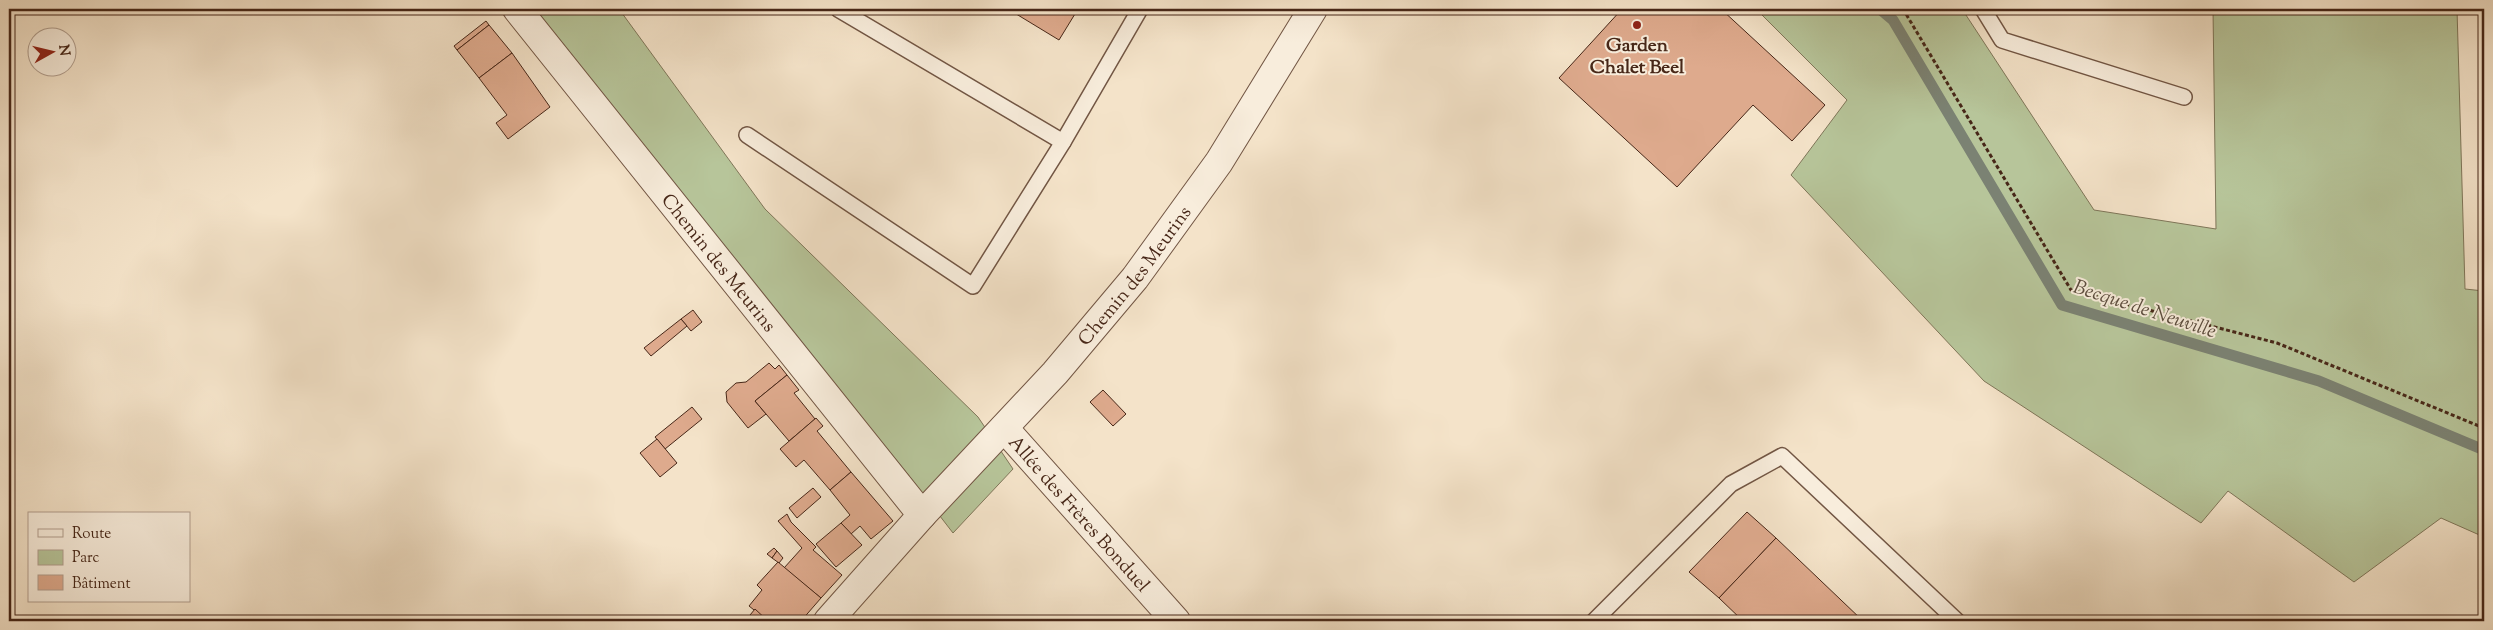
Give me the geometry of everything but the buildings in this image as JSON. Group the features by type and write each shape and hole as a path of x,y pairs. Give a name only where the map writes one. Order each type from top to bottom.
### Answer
{"street":[{"name":"Chemin des Meurins","path":"517,9 922,515"},
{"name":"Chemin des Meurins","path":"828,621 922,515 1074,350 1134,278 1164,239 1245,122 1313,9"},
{"name":"Allée des Frères Bonduel","path":"1004,428 1176,621"}],"lane":[{"path":"838,9 1063,142"},
{"path":"747,135 973,286 1063,142 1140,9"},
{"path":"1983,9 2002,40 2184,97"},
{"path":"1594,621 1731,484 1782,456 1957,621"}],"path":[{"path":"1903,9 2071,290 2277,343 2484,428"}],"green space":[{"path":"528,9 619,9 765,209 978,417 1013,469 953,533 906,472"},
{"path":"1756,9 1962,9 2094,210 2216,229 2213,9 2457,9 2465,289 2484,291 2484,537 2441,518 2354,582 2228,491 2201,523 1984,381 1791,175 1847,100"}],"waterway":[{"name":"Becque de Neuville","path":"1880,9 1893,20 2062,305 2319,381 2484,450"}],"place":[{"name":"Garden Chalet Beel","path":"1637,25"}]}
